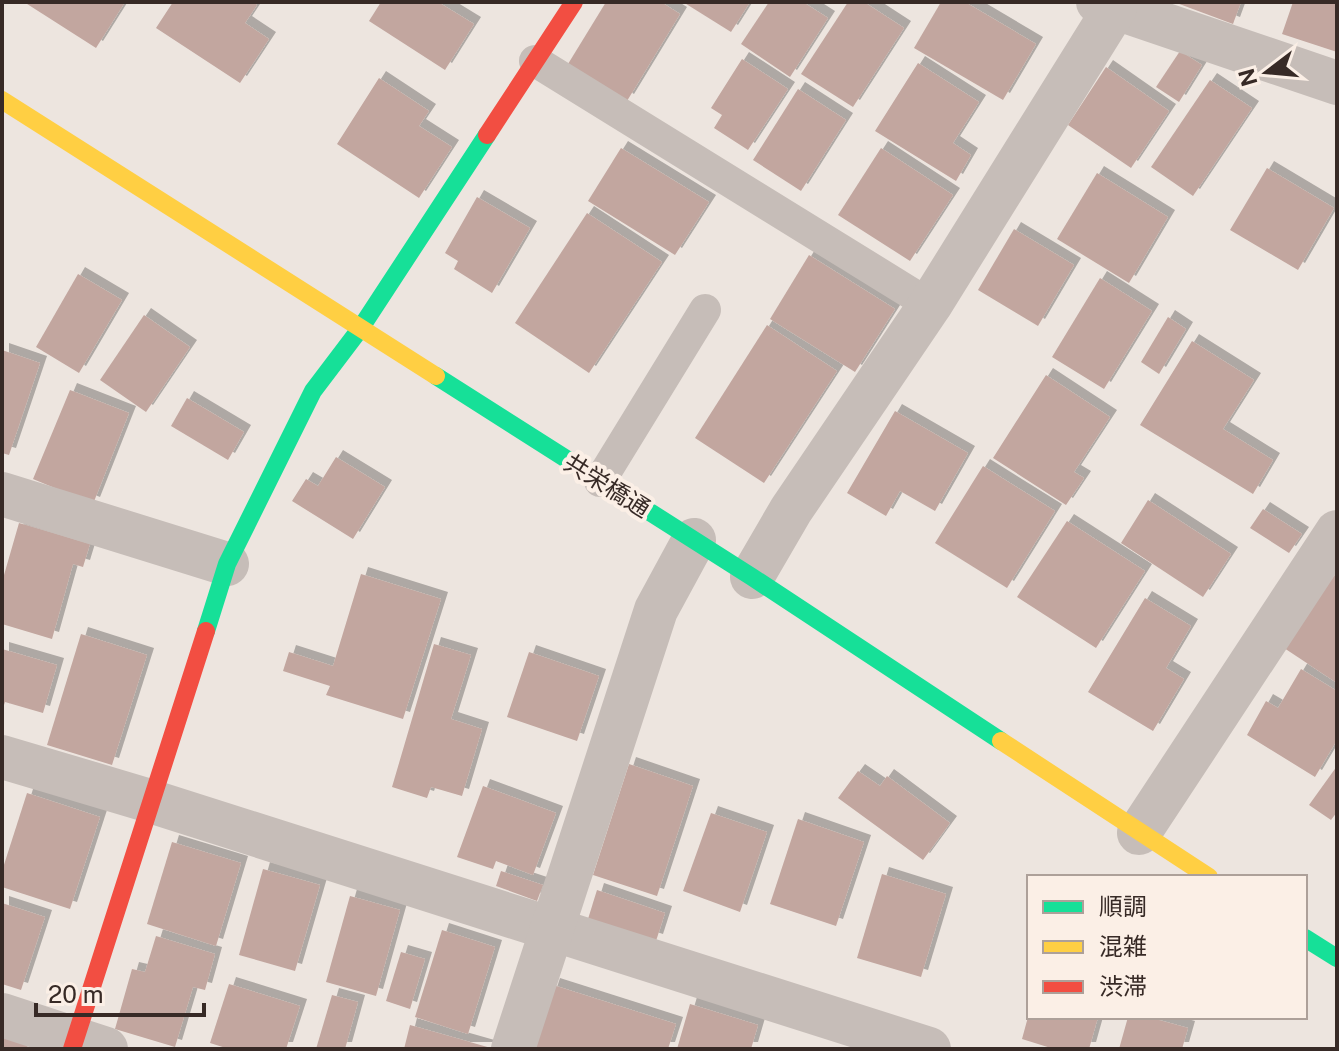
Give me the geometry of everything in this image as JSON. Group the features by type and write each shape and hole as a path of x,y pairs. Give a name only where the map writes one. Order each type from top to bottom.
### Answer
{"street":[{"path":"2,1015 84,1046 150,801 227,564 313,391 360,329 574,2"},
{"path":"752,577 791,510 930,305 1124,7 1337,83"},
{"name":"共栄橋通","path":"2,100 752,577 1206,875"},
{"path":"2,494 227,564"},
{"path":"1139,833 1337,532"},
{"path":"513,1049 656,610 694,540"},
{"path":"2,757 150,801 929,1049"},
{"path":"1307,939 1337,958"}],"lane":[{"path":"535,61 930,305"},
{"path":"600,481 705,310"}],"building":[{"path":"24,2 125,2 96,48"},
{"path":"173,2 253,2 257,5 245,23 269,39 240,83 156,28"},
{"path":"381,2 438,2 474,24 445,70 369,21"},
{"path":"606,2 661,2 680,14 627,101 568,64"},
{"path":"683,2 750,2 731,32"},
{"path":"769,2 803,2 828,18 790,77 741,44"},
{"path":"848,2 864,2 904,28 853,107 801,74"},
{"path":"941,2 965,2 1036,44 1003,100 914,48"},
{"path":"1174,2 1241,2 1233,24"},
{"path":"1293,2 1337,2 1337,52 1282,34"},
{"path":"1180,51 1202,65 1179,102 1156,87"},
{"path":"742,59 788,89 748,150 714,128 722,115 711,108"},
{"path":"918,63 979,102 953,143 971,155 956,181 875,131"},
{"path":"1106,67 1169,111 1131,168 1068,125"},
{"path":"379,78 429,111 419,126 452,147 419,198 337,144"},
{"path":"1210,80 1252,108 1193,196 1151,167"},
{"path":"798,89 846,120 801,191 753,160"},
{"path":"621,148 709,202 675,255 588,201"},
{"path":"881,148 953,195 910,261 838,215"},
{"path":"1267,168 1334,208 1298,270 1230,230"},
{"path":"1097,173 1168,217 1129,283 1057,239"},
{"path":"477,197 530,228 492,293 454,269 458,261 445,253"},
{"path":"587,213 662,262 589,373 515,323"},
{"path":"1014,229 1074,265 1038,326 978,290"},
{"path":"809,255 895,309 855,372 770,319"},
{"path":"78,274 122,300 79,373 36,347"},
{"path":"1100,278 1152,311 1104,389 1052,357"},
{"path":"144,315 190,347 146,412 100,380"},
{"path":"1168,317 1186,329 1159,374 1141,362"},
{"path":"767,325 837,371 764,483 695,438"},
{"path":"1192,341 1254,380 1223,429 1273,460 1253,494 1140,425"},
{"path":"2,350 40,363 9,455 2,453"},
{"path":"1046,375 1110,417 1074,472 1084,478 1066,505 993,458"},
{"path":"70,390 129,413 93,504 33,479"},
{"path":"187,398 244,432 228,460 171,426"},
{"path":"895,411 968,453 935,511 900,491 886,516 847,493"},
{"path":"336,457 385,487 353,539 292,501 306,479 318,486"},
{"path":"983,466 1055,511 1007,588 935,543"},
{"path":"1148,500 1231,554 1203,597 1121,543"},
{"path":"1263,509 1302,534 1289,553 1250,528"},
{"path":"1067,521 1145,571 1096,648 1017,597"},
{"path":"19,523 90,544 83,567 73,564 52,639 2,624 2,582"},
{"path":"1337,572 1337,683 1281,646"},
{"path":"361,574 441,599 403,719 326,695 330,686 283,671 289,652 333,666"},
{"path":"1145,598 1191,626 1166,668 1184,679 1153,731 1088,692"},
{"path":"81,634 147,655 112,765 47,745"},
{"path":"434,644 471,655 451,719 482,729 462,796 431,787 427,798 392,787"},
{"path":"2,649 57,665 43,713 5,702 2,711"},
{"path":"529,652 599,676 577,741 507,717"},
{"path":"1301,669 1337,691 1337,740 1315,777 1247,735 1266,701 1278,708"},
{"path":"629,764 693,786 657,896 593,875"},
{"path":"1337,766 1337,812 1331,820 1309,805"},
{"path":"858,771 880,786 887,776 950,823 923,860 838,798"},
{"path":"483,786 556,813 533,875 496,861 493,869 457,857"},
{"path":"27,793 100,817 70,909 2,887 2,871"},
{"path":"711,813 767,832 740,912 683,891"},
{"path":"798,819 864,842 836,926 770,904"},
{"path":"172,842 241,863 216,946 147,924"},
{"path":"263,869 320,885 295,971 239,955"},
{"path":"501,871 543,885 537,901 496,886"},
{"path":"882,874 946,894 921,977 857,958"},
{"path":"597,890 665,913 656,941 588,919"},
{"path":"350,896 400,910 376,996 326,982"},
{"path":"2,903 45,917 21,990 2,984"},
{"path":"442,930 495,947 468,1034 415,1017"},
{"path":"156,936 215,954 205,990 193,987 175,1047 115,1029 132,969 145,972"},
{"path":"401,952 425,959 410,1009 386,1001"},
{"path":"229,984 300,1006 286,1049 229,1049 210,1043"},
{"path":"553,985 676,1024 668,1049 532,1049"},
{"path":"332,995 358,1002 345,1049 316,1049"},
{"path":"690,1004 758,1025 751,1049 677,1049"},
{"path":"1027,1019 1097,1019 1089,1049 1054,1049 1022,1039"},
{"path":"1127,1019 1155,1019 1188,1028 1182,1049 1119,1049"},
{"path":"410,1025 491,1048 491,1049 404,1049"},
{"path":"2,1032 29,1040 27,1049 2,1049"}],"traffic: fast":[{"path":"206,631 227,564 313,391 360,329 487,135"},
{"path":"436,376 752,577 1001,741"},
{"path":"1307,939 1337,958"}],"traffic: slow":[{"path":"2,100 436,376"},
{"path":"1001,741 1206,875"}],"traffic: jam":[{"path":"487,135 574,2"},
{"path":"72,1049 206,631"}]}
